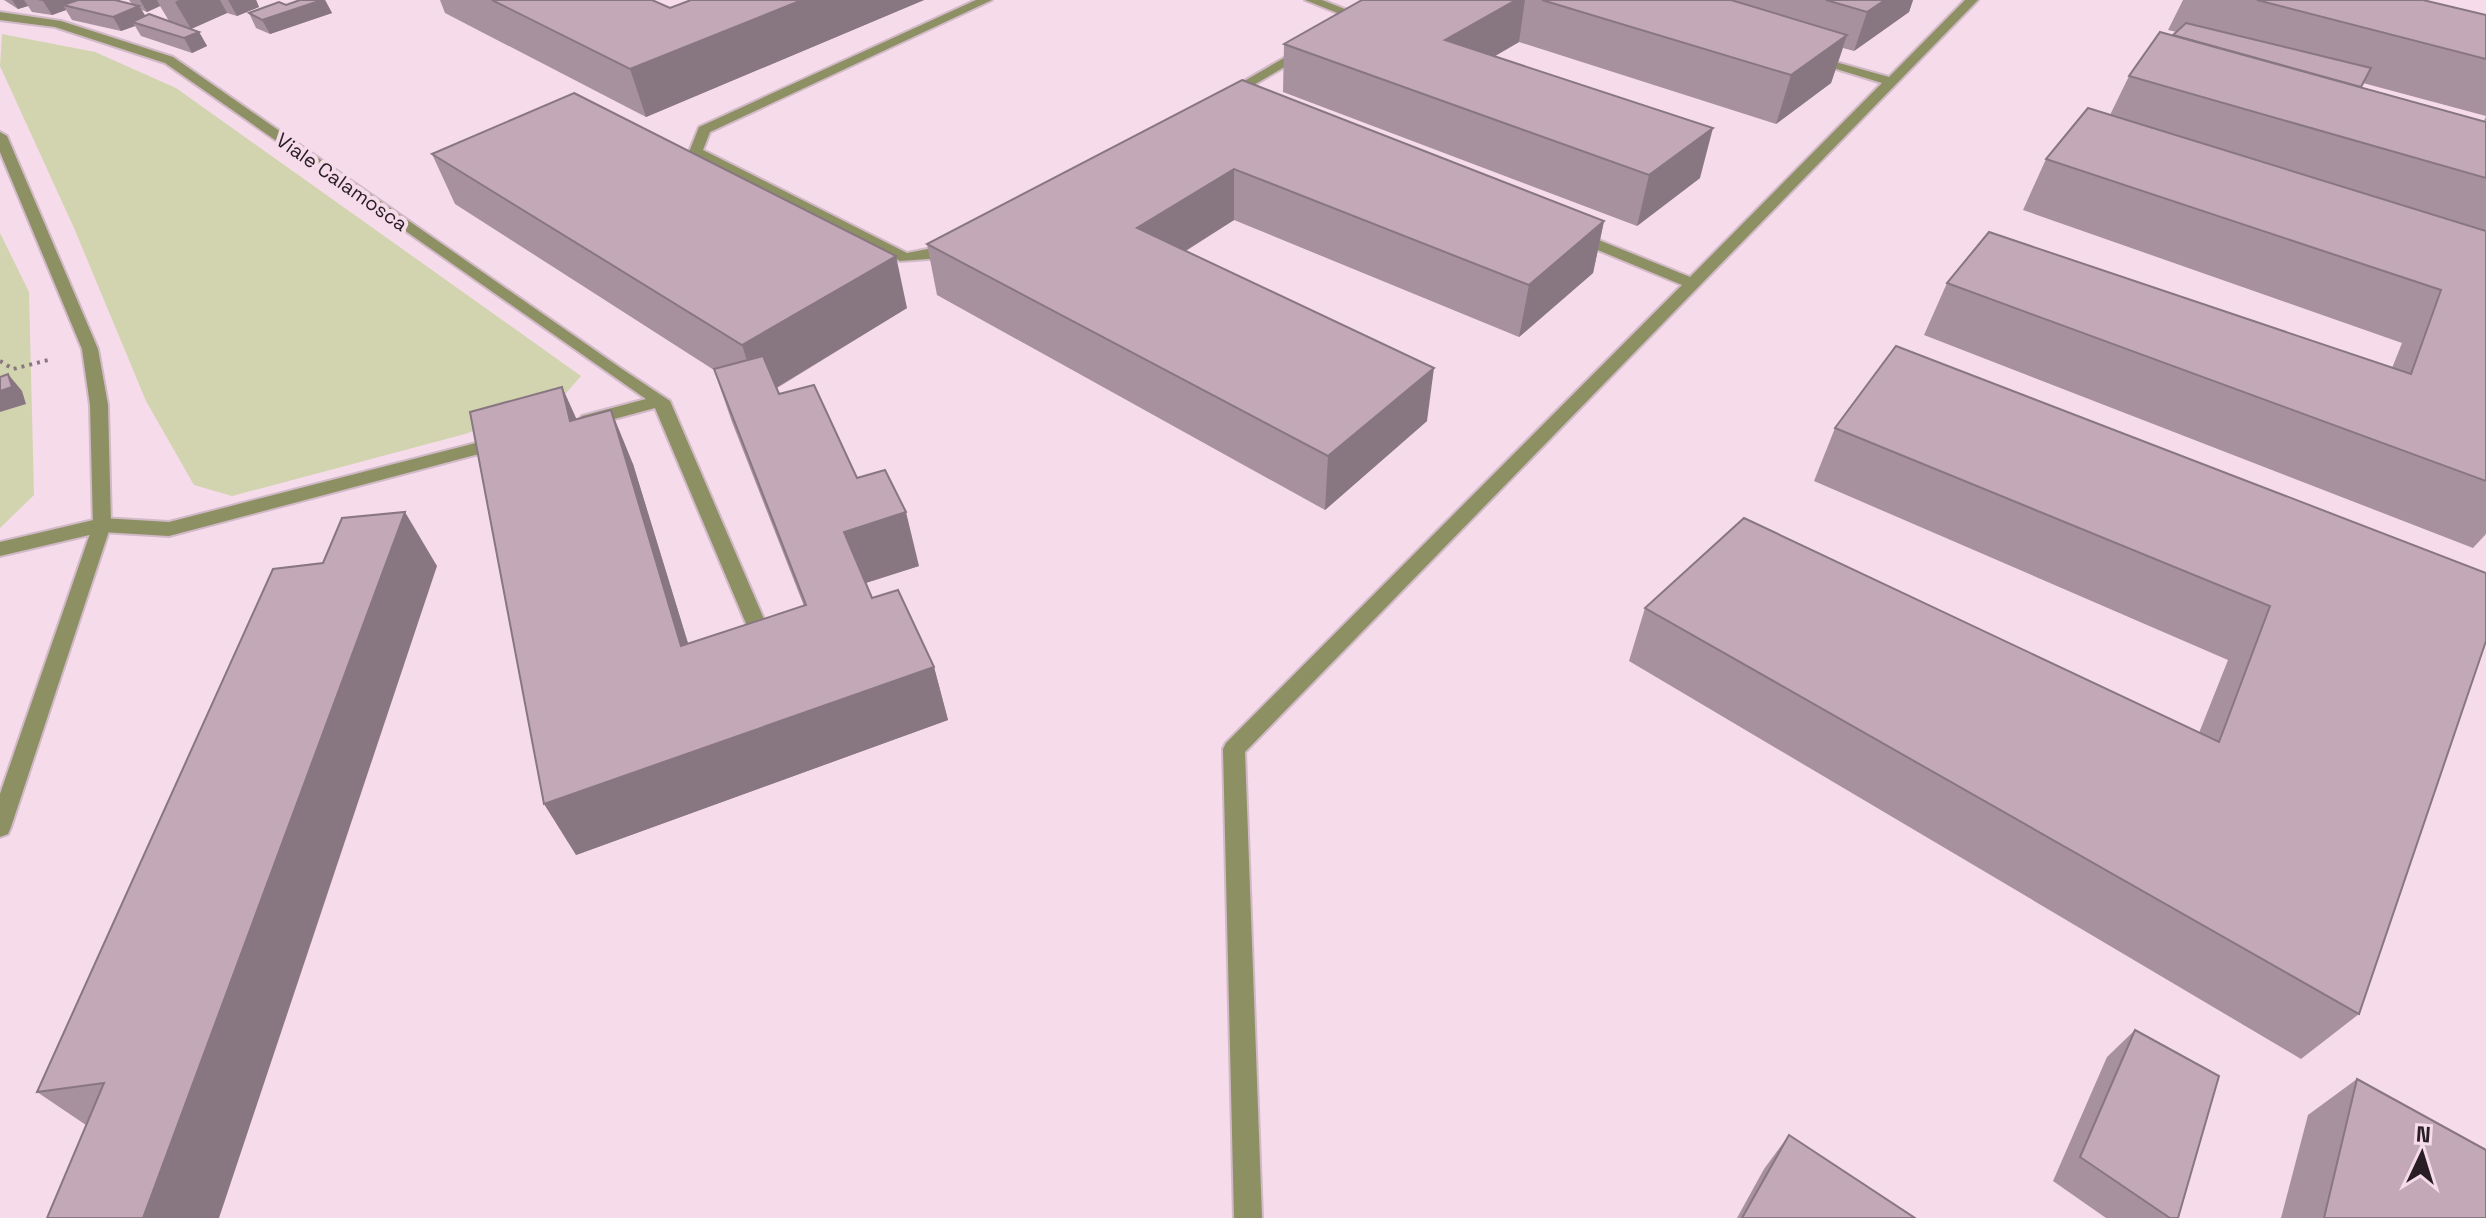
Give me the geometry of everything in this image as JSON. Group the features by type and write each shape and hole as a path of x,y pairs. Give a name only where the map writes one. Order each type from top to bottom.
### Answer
{"street":[{"path":"969,238 942,253 905,258 696,152 704,130 986,0"},
{"path":"1311,0 1370,16 1351,26"},
{"path":"1248,1218 1234,749 1972,0"},
{"name":"Viale Calamosca","path":"0,16 57,24 169,60 616,373 661,401"},
{"path":"1230,98 1324,41"},
{"path":"1803,55 1891,82"},
{"path":"0,136 90,349 99,405 102,525 0,827"},
{"path":"1563,230 1693,284"},
{"path":"569,425 661,401 760,633"},
{"path":"0,549 102,525 169,529 523,437"}],"path":[{"path":"0,361 13,369 90,349"}],"green space":[{"path":"2,34 95,52 176,88 581,376 561,399 465,434 232,496 194,485 146,401 74,228 0,66"},
{"path":"0,233 29,292 34,495 0,528"}],"building":[{"path":"78,0 115,0 139,6 113,17 63,5"},
{"path":"300,0 322,0 262,20 249,13 279,2 286,5"},
{"path":"492,0 652,0 670,8 691,0 802,0 630,69"},
{"path":"1362,0 1516,0 1445,40 1713,128 1649,175 1284,44"},
{"path":"1542,0 1731,0 1847,35 1791,75"},
{"path":"1826,0 1885,0 1867,12"},
{"path":"2257,0 2423,0 2486,15 2486,59"},
{"path":"149,14 199,32 184,38 132,22"},
{"path":"2186,23 2371,68 2361,87 2173,35"},
{"path":"2160,32 2486,122 2486,178 2129,76"},
{"path":"1242,80 1604,221 1529,285 1234,169 1137,228 1434,368 1328,456 927,244"},
{"path":"574,93 896,256 742,345 432,154"},
{"path":"2088,108 2486,231 2486,481 1947,283 1989,232 2411,374 2441,290 2046,159"},
{"path":"1896,346 2486,573 2486,641 2359,1014 1645,608 1744,518 2219,742 2270,606 1835,428"},
{"path":"763,356 779,394 814,385 857,478 885,470 906,512 844,532 872,598 898,590 934,667 544,804 470,412 562,387 570,421 611,410 681,646 806,605 714,369"},
{"path":"8,374 12,387 0,391 0,377"},
{"path":"405,512 143,1218 47,1218 104,1083 37,1092 273,569 323,563 342,518"},
{"path":"2135,1030 2219,1076 2178,1218 2170,1218 2080,1157"},
{"path":"2357,1079 2486,1150 2486,1218 2324,1218"},
{"path":"1789,1135 1915,1218 1742,1218"}]}
